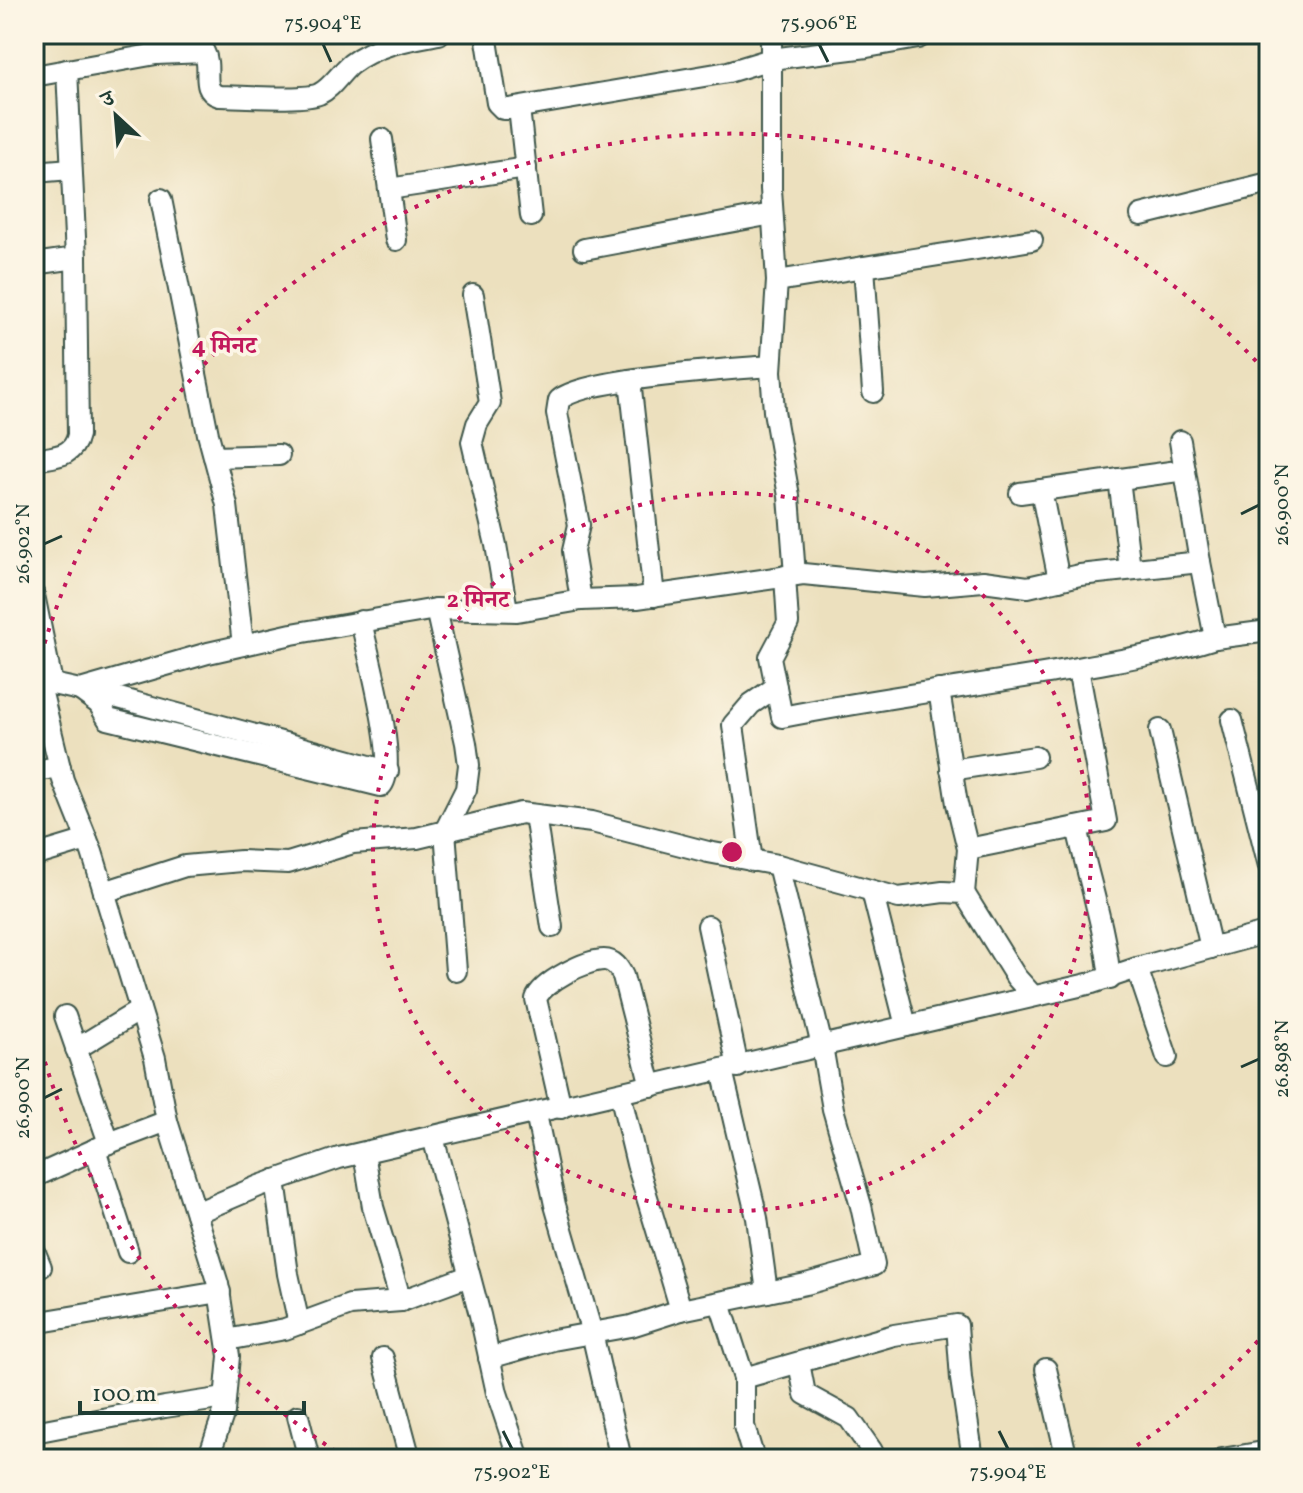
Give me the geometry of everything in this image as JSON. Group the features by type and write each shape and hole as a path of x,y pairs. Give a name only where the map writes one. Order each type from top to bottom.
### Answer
{"street":[{"path":"34,76 67,70 156,44 204,52 208,60 207,88 212,94 306,96 321,93 370,51 395,42 439,34"},
{"path":"486,34 497,103 503,109 728,72 771,59 866,41 918,38 925,34"},
{"path":"771,34 772,214 777,281 771,366 774,411 789,496 790,576 788,623 770,657 782,717 1176,651 1215,638 1269,631"},
{"path":"34,460 72,451 78,435 76,258 67,70"},
{"path":"519,108 531,216"},
{"path":"382,139 396,240"},
{"path":"389,189 526,168"},
{"path":"34,172 71,169"},
{"path":"1141,215 1269,183"},
{"path":"161,199 214,457 227,505 243,645"},
{"path":"584,249 772,214"},
{"path":"777,281 1032,240"},
{"path":"34,264 76,258"},
{"path":"864,267 873,392"},
{"path":"473,295 490,403 477,424 472,442 496,545 507,610"},
{"path":"581,600 573,551 579,525 557,406 559,400 570,393 630,380 771,366"},
{"path":"630,380 654,596"},
{"path":"1180,441 1215,638"},
{"path":"214,457 279,455"},
{"path":"1020,493 1185,470"},
{"path":"1119,479 1130,569"},
{"path":"1041,490 1059,580"},
{"path":"80,690 243,645 436,609 517,611 581,600 654,596 790,576 925,586 983,581 1028,587 1130,569 1200,562"},
{"path":"34,595 42,681 60,767 104,892 155,1058 167,1121 220,1292 229,1356 224,1412 208,1459"},
{"path":"436,609 469,765 466,789 445,831 456,971"},
{"path":"361,621 388,752 382,778"},
{"path":"968,849 1106,821 1078,668"},
{"path":"42,681 80,690 99,704 108,719 242,753 382,778"},
{"path":"752,861 733,725 751,704 776,687"},
{"path":"939,690 951,770 968,849 964,893 1016,977 1033,996"},
{"path":"99,704 115,697 247,732 382,778"},
{"path":"1232,720 1269,866"},
{"path":"1160,730 1211,948"},
{"path":"242,753 247,732"},
{"path":"951,770 1035,757"},
{"path":"34,771 60,767"},
{"path":"104,892 185,866 241,861 288,863 353,843 417,838 521,813 592,822 646,837 778,865 899,898 943,892 964,893"},
{"path":"535,815 552,927"},
{"path":"1077,827 1106,939 1110,979"},
{"path":"34,856 87,840"},
{"path":"489,1358 553,1340 631,1326 681,1310 874,1265 861,1206 833,1109 822,1046 778,865"},
{"path":"872,891 906,1026"},
{"path":"708,926 767,1292"},
{"path":"196,1213 275,1180 339,1158 1110,979 1137,968 1269,932"},
{"path":"561,1108 536,999 538,992 551,981 592,962 612,962 623,976 651,1086"},
{"path":"1137,968 1167,1057"},
{"path":"76,1049 140,1010"},
{"path":"65,1016 128,1252"},
{"path":"620,1093 641,1177 681,1310"},
{"path":"536,1114 555,1205 592,1333 621,1459"},
{"path":"34,1177 167,1121"},
{"path":"433,1137 497,1393 519,1459"},
{"path":"364,1153 373,1207 401,1301"},
{"path":"275,1180 288,1274 299,1324"},
{"path":"227,1340 285,1329 350,1305 401,1301 469,1276"},
{"path":"34,1323 220,1292"},
{"path":"720,1303 744,1378 744,1426 754,1459"},
{"path":"744,1378 894,1335 957,1325 961,1379 973,1459"},
{"path":"383,1358 410,1459"},
{"path":"799,1363 805,1394 849,1418 872,1451 872,1459"},
{"path":"1046,1369 1067,1459"},
{"path":"34,1432 225,1398"},
{"path":"298,1416 309,1459"},
{"path":"1222,1459 1269,1451"}]}
